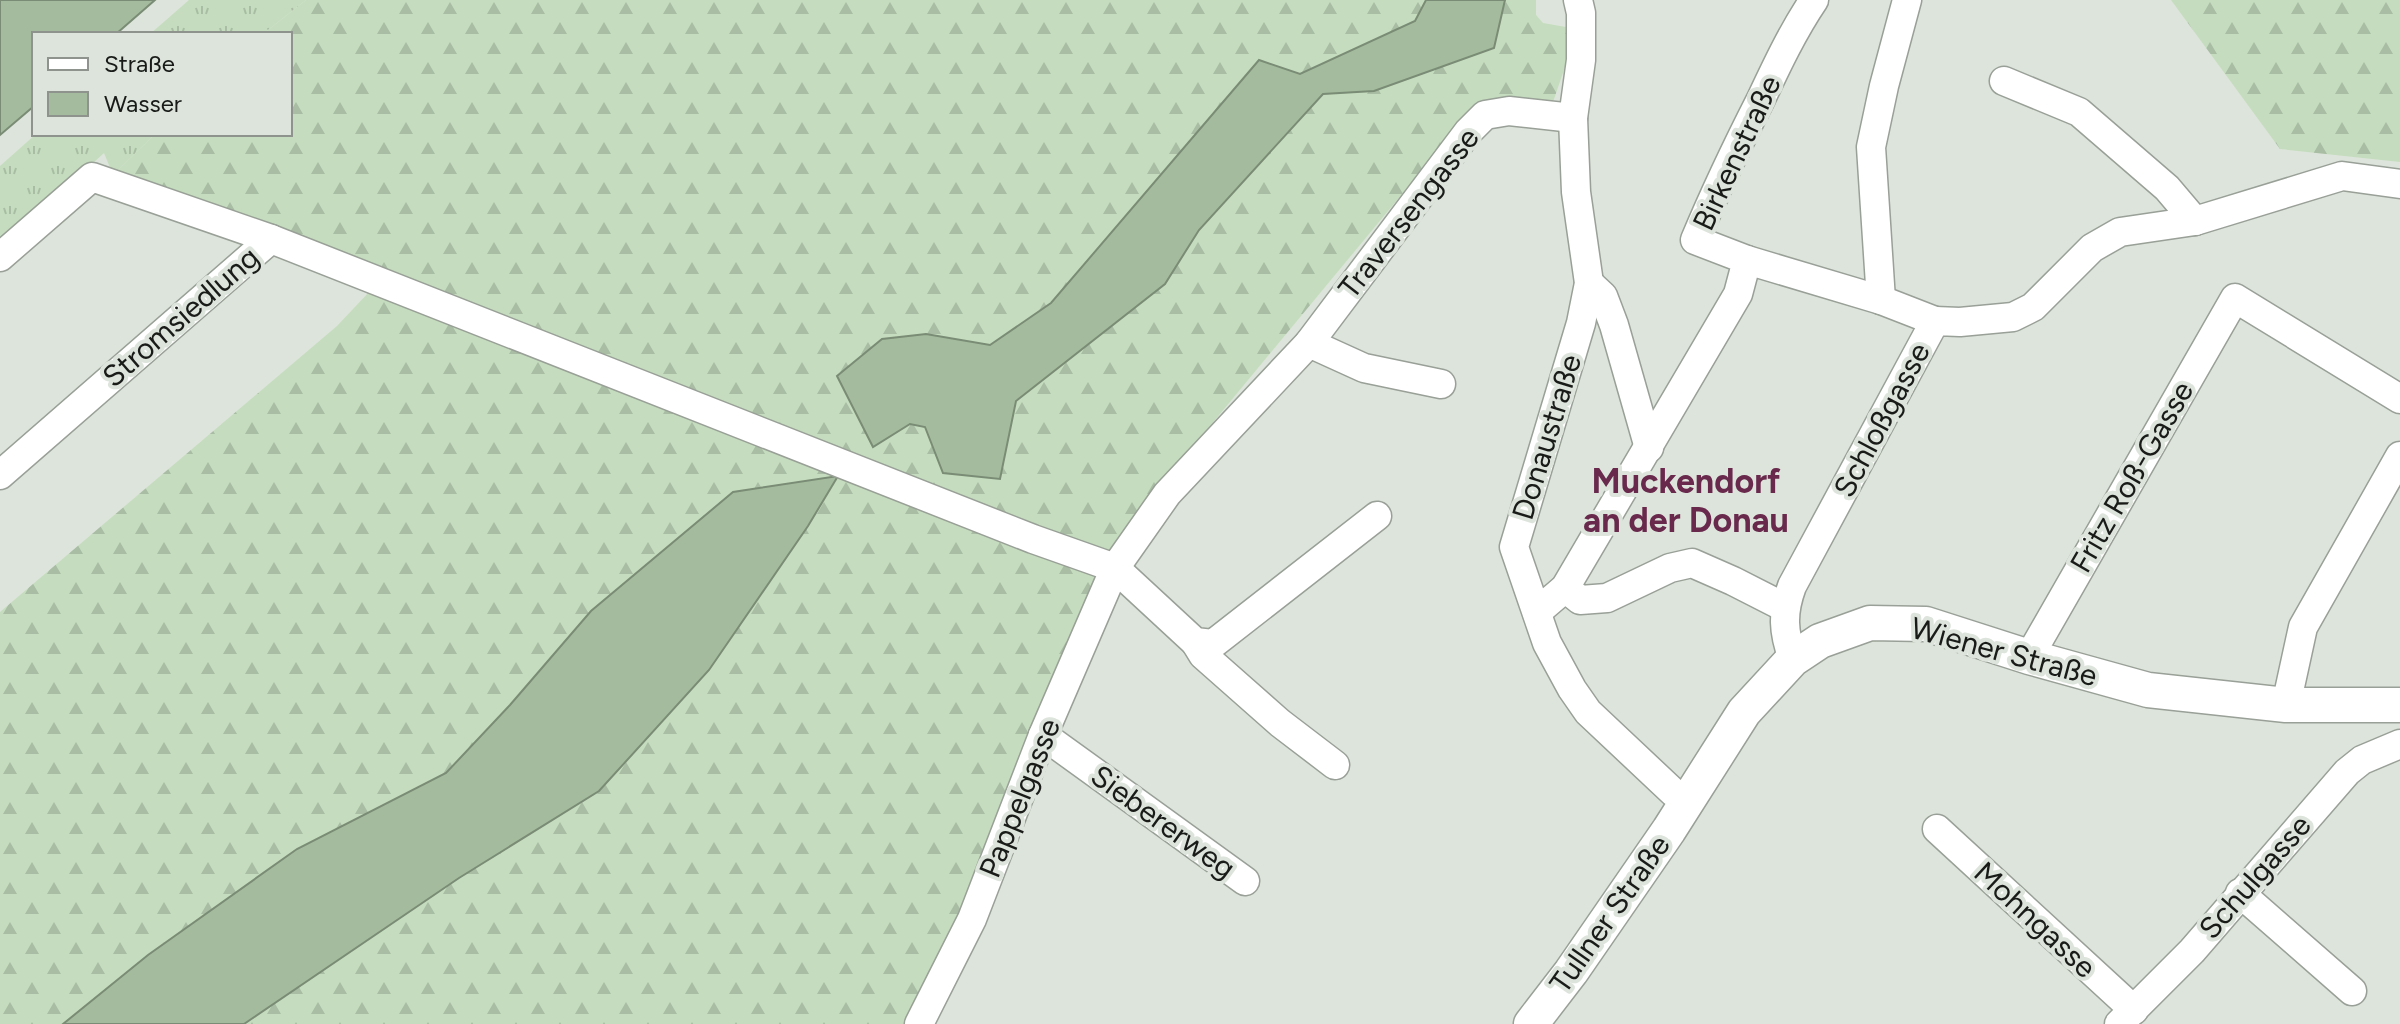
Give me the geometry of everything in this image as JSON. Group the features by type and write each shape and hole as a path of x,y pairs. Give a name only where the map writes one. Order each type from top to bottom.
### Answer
{"main road":[{"name":"Wiener Straße","path":"1688,802 1744,712 1793,659 1820,641 1870,623 1926,624 2148,690 2286,705 2400,705"},
{"name":"Tullner Straße","path":"1531,1024 1571,972 1688,802"}],"street":[{"name":"Birkenstraße","path":"1537,612 1565,588 1738,294 1747,260 1695,240 1715,190 1797,26 1814,0"},
{"path":"1881,300 1871,147 1907,0"},
{"name":"Donaustraße","path":"1588,4 1573,118 1576,192 1589,283 1581,323 1514,547 1547,643 1572,689 1588,712 1673,792 1688,802"},
{"path":"2004,81 2079,112 2167,188 2195,221"},
{"name":"Traversengasse","path":"1115,568 1167,494 1309,343 1468,132 1485,115 1509,111 1573,118"},
{"name":"Schloßgasse","path":"1784,607 1792,586 1935,321 2013,317 2033,307 2092,248 2120,232 2195,221 2342,176 2400,184"},
{"name":"Stromsiedlung","path":"0,257 92,177 271,239 0,475"},
{"path":"271,239 1033,539 1115,568 1195,642 1214,665 1280,723 1335,765"},
{"path":"1747,260 1881,300 1935,321"},
{"path":"1589,283 1603,296 1614,325 1649,448"},
{"name":"Fritz Roß-Gasse","path":"2029,657 2235,298 2400,399"},
{"path":"1309,343 1364,368 1441,384"},
{"path":"2286,705 2303,627 2400,456"},
{"path":"1195,642 1213,644 1377,516"},
{"path":"1565,588 1580,600 1607,598 1670,568 1692,563 1784,607 1787,641 1793,659"},
{"name":"Pappelgasse","path":"919,1024 938,992 972,919 1043,735 1115,568"},
{"name":"Siebererweg","path":"1043,735 1245,881"},
{"name":"Schulgasse","path":"2126,1017 2192,951 2347,772 2362,760 2400,744"},
{"name":"Mohngasse","path":"1937,829 2126,1017"},
{"path":"2240,893 2352,991"}],"green space":[{"path":"189,0 306,0 266,32 152,32"},
{"path":"306,0 1426,0 1416,21 1300,74 1259,60 1051,303 990,345 926,334 911,424 926,427 943,473 1000,479 1016,401 1165,284 1199,230 1324,94 1374,90 1493,49 1505,0 1536,0 1536,15 1543,23 1566,27 1568,58 1553,102 1517,97 1470,112 1205,432 1110,554 972,908 912,1024 244,1024 459,878 599,791 709,670 838,477 510,705 446,773 297,849 148,955 63,1024 0,1024 0,612 337,326 386,274 113,175 153,136 292,136 292,32 266,32"},
{"path":"2171,0 2400,0 2400,162 2280,149"},
{"path":"34,136 153,136 113,175 104,153 0,248 0,166"}],"water":[{"path":"0,0 155,0 118,32 32,32 32,108 0,135"},
{"path":"1426,0 1505,0 1494,48 1374,91 1323,94 1199,230 1165,284 1016,401 1000,479 943,473 925,427 910,424 873,447 837,376 882,339 926,334 990,345 1051,303 1259,60 1300,74 1415,21"},
{"path":"838,476 808,526 709,670 599,791 459,878 244,1024 63,1024 148,955 297,849 446,773 591,611 733,492"}],"district":[{"name":"Muckendorf an der Donau","path":"1686,500"}]}
